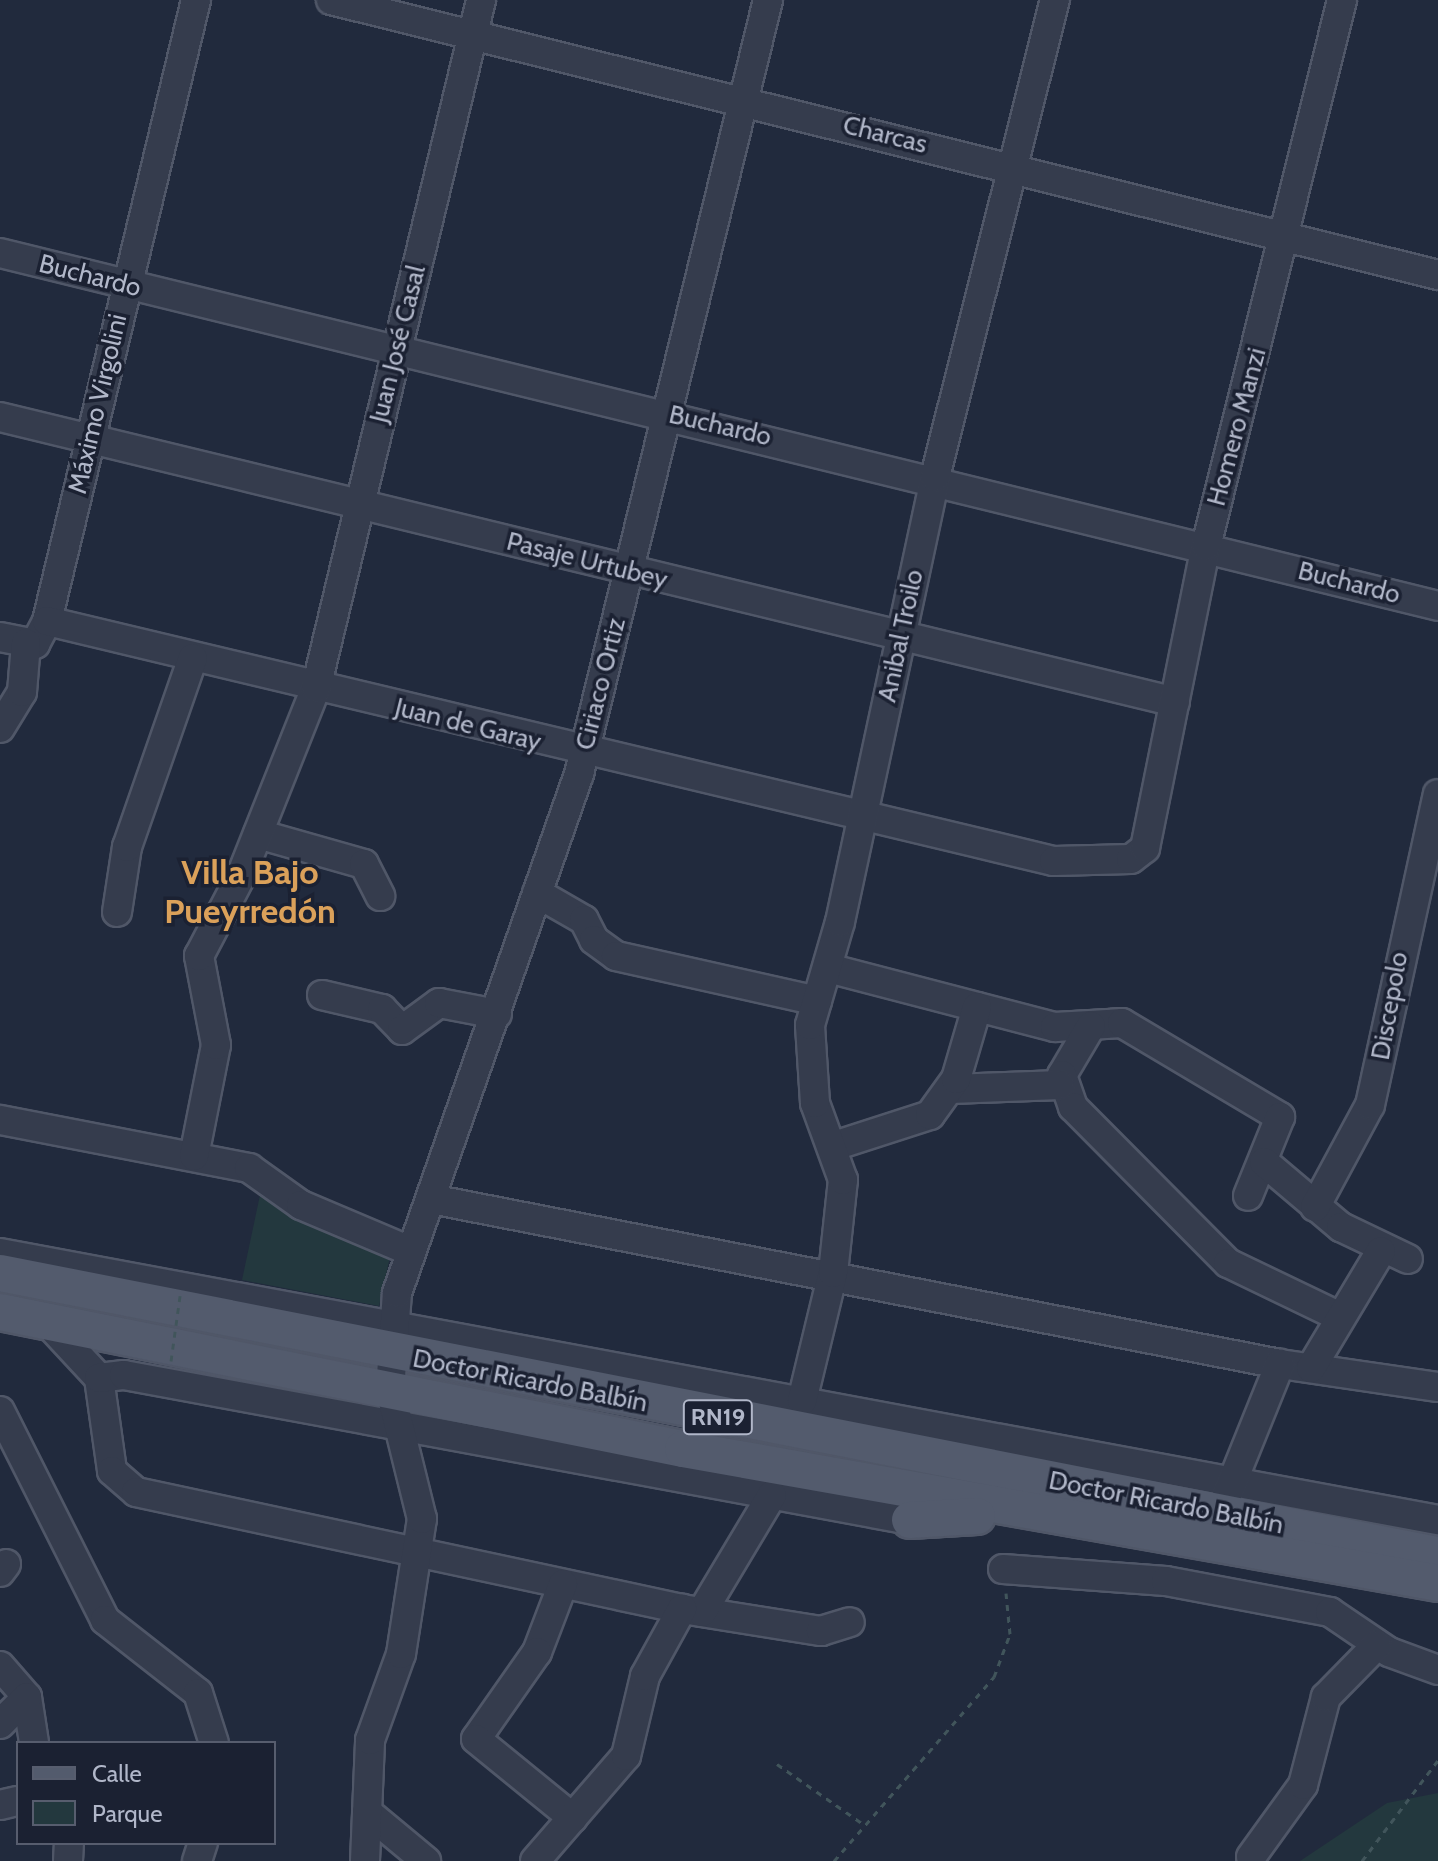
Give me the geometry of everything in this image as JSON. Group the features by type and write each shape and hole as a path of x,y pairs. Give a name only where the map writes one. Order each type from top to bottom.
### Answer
{"main road":[{"name":"Doctor Ricardo Balbín","path":"0,1273 391,1341 1226,1498 1438,1555"},
{"name":"Doctor Ricardo Balbín","path":"0,1312 390,1390 1037,1512 1438,1583"},
{"path":"910,1520 1037,1512"}],"street":[{"name":"Máximo Virgolini","path":"47,621 196,0"},
{"name":"Charcas","path":"331,0 744,100 1438,275"},
{"name":"Juan José Casal","path":"194,1156 216,1045 199,956 258,834 316,688 481,0"},
{"name":"Ciriaco Ortiz","path":"365,1861 370,1740 401,1654 419,1552 422,1512 390,1390 391,1341 410,1251 497,1014 584,753 768,0"},
{"name":"Anibal Troilo","path":"802,1401 833,1273 843,1180 811,1085 810,1025 828,968 935,477 1055,0"},
{"name":"Homero Manzi","path":"1139,855 1175,702 1206,546 1286,238 1342,0"},
{"name":"Buchardo","path":"0,253 935,477 1438,606"},
{"name":"Pasaje Urtubey","path":"0,417 628,572 1175,702"},
{"path":"0,728 22,692 13,640 42,637 47,621"},
{"name":"Juan de Garay","path":"47,621 584,753 1054,861 1139,855"},
{"path":"117,912 127,847 193,658"},
{"name":"Discepolo","path":"1315,1207 1370,1105 1438,794"},
{"path":"258,834 364,864 380,896"},
{"path":"537,893 584,920 594,940 616,956 817,1001"},
{"path":"828,968 1055,1027 1122,1023 1280,1117 1248,1196"},
{"path":"322,995 382,1009 402,1030 439,1003 497,1014"},
{"path":"834,1146 903,1129 930,1115 951,1089 977,1007"},
{"path":"1060,1085 1091,1026"},
{"path":"1060,1085 1190,1232 1269,1287 1338,1316"},
{"path":"951,1089 1060,1085"},
{"path":"0,1120 194,1156 262,1174 301,1205 410,1251"},
{"path":"1264,1162 1315,1207 1394,1255 1338,1316 1311,1368"},
{"path":"431,1199 833,1273 1280,1364 1438,1387"},
{"path":"0,1253 391,1341 802,1401 1226,1498 1438,1520"},
{"path":"46,1321 99,1378 112,1471 123,1487 692,1611 821,1631 850,1622"},
{"path":"1226,1498 1280,1364"},
{"path":"99,1378 124,1375 910,1520"},
{"path":"0,1411 105,1620 198,1693 213,1741"},
{"path":"535,1861 626,1756 645,1676 772,1495"},
{"path":"1003,1569 1151,1579 1330,1612 1377,1645 1438,1670"},
{"path":"563,1584 537,1652 476,1739 573,1818"},
{"path":"1251,1857 1303,1785 1326,1697 1377,1645"},
{"path":"0,1666 27,1697 34,1741"},
{"path":"0,1724 27,1697"},
{"path":"367,1812 426,1861"}],"path":[{"path":"171,1361 180,1296"},
{"path":"834,1861 999,1667 1010,1634 1003,1569"},
{"path":"1362,1861 1438,1760"},
{"path":"777,1764 863,1824"}],"green space":[{"path":"260,1195 392,1248 379,1306 242,1280"},
{"path":"1438,1793 1438,1861 1300,1861 1387,1803"}],"district":[{"name":"Villa Bajo Pueyrredón","path":"250,892"}]}
